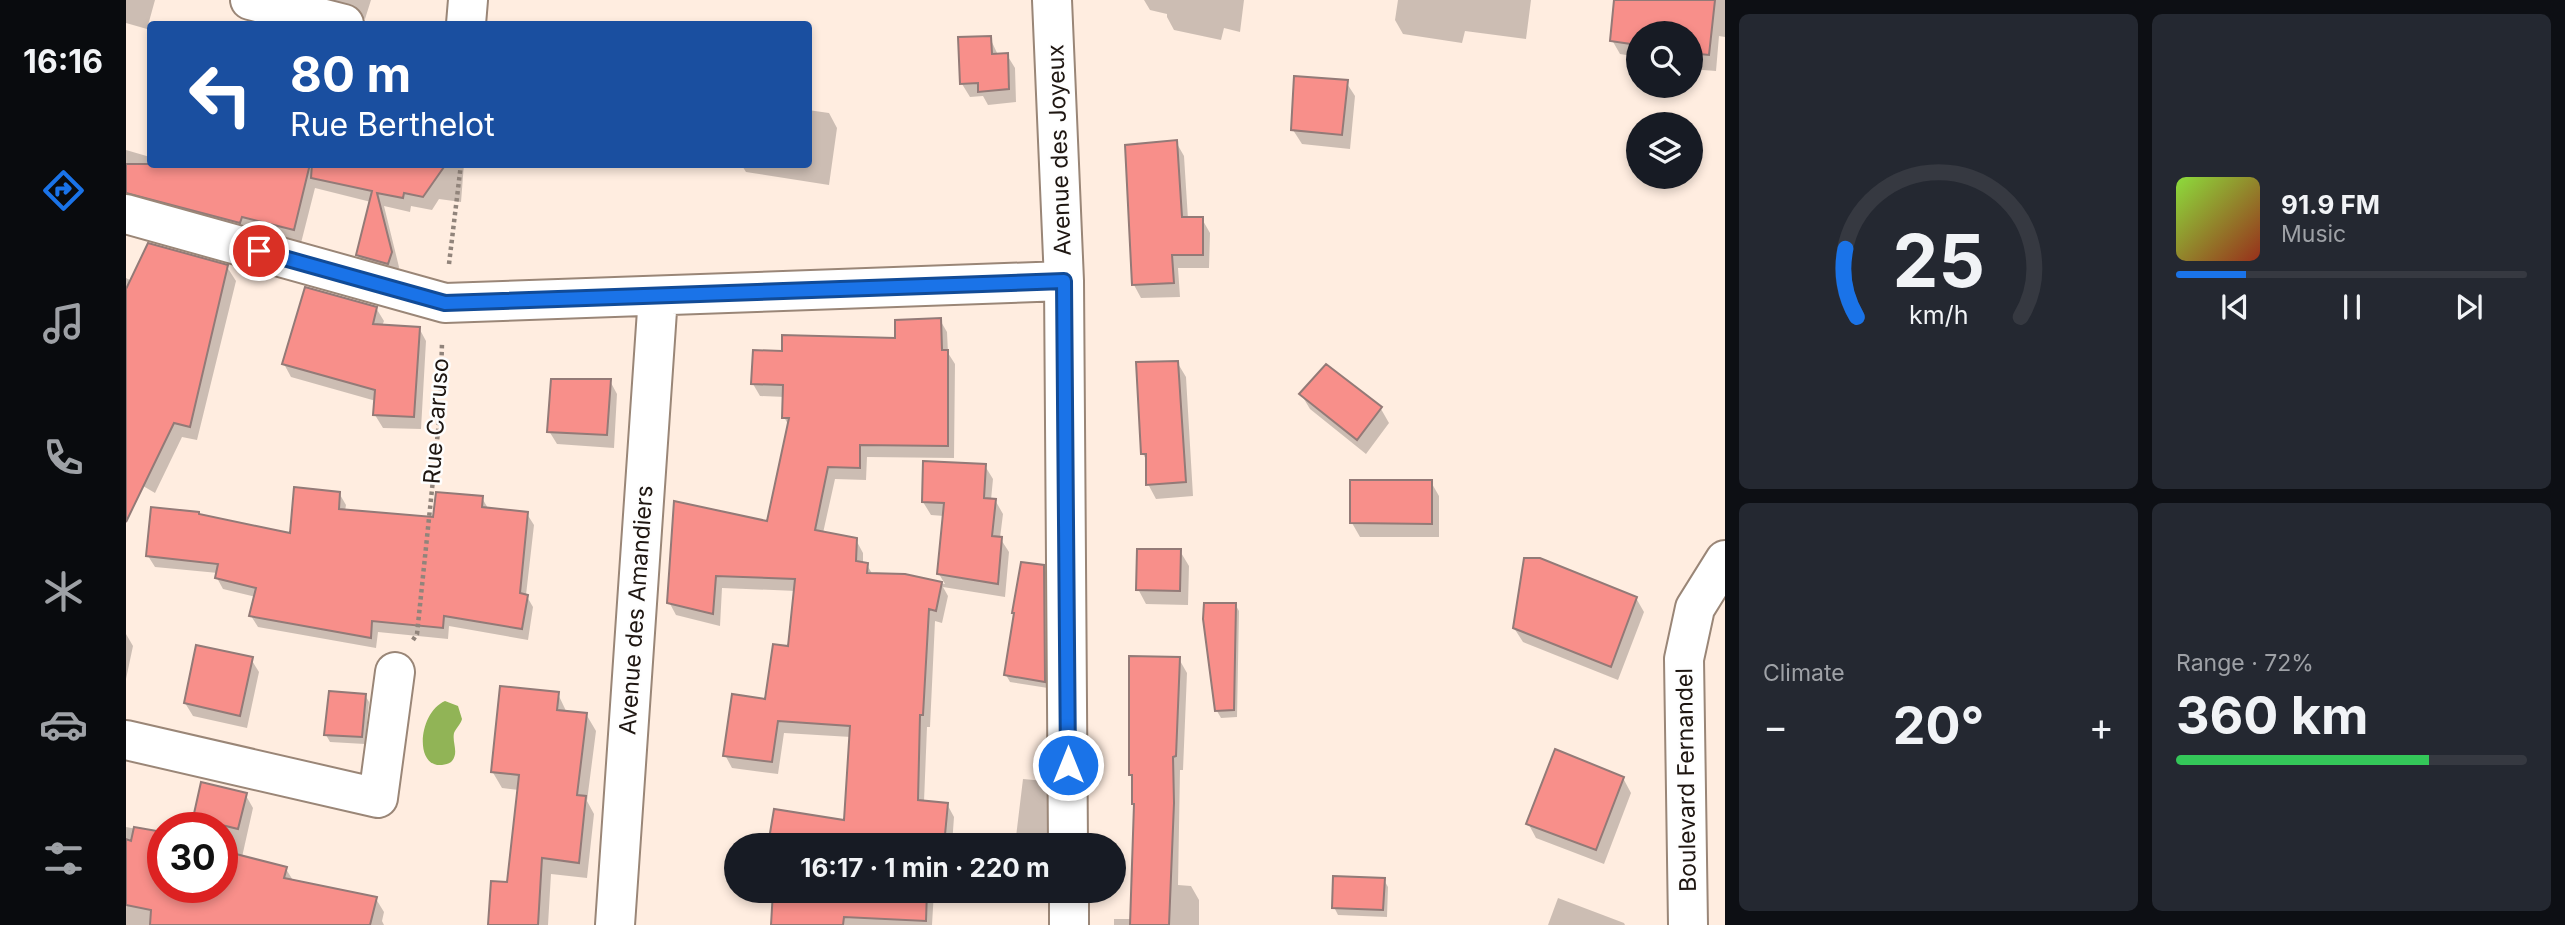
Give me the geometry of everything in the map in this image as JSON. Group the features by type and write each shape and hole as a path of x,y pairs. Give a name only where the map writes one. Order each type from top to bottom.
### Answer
{"street":[{"path":"250,0 332,21"},
{"path":"466,21 468,0"},
{"name":"Avenue des Joyeux","path":"1052,0 1064,281 1069,833"},
{"path":"126,214 445,303 1064,281"},
{"name":"Avenue des Amandiers","path":"615,925 657,296"},
{"name":"Boulevard Fernandel","path":"1688,925 1684,659 1695,608 1725,560"},
{"path":"126,740 378,797 395,672"},
{"path":"1069,903 1069,925"}],"path":[{"name":"Rue Caruso","path":"395,672 417,634 440,412 445,303 461,168"}],"shaded area":[{"path":"445,701 458,706 462,719 454,733 454,758 450,763 433,764 424,749 425,727 429,716"}],"building":[{"path":"1614,0 1715,0 1709,55 1703,54 1703,21 1626,21 1626,43 1610,41"},
{"path":"991,36 992,54 1008,53 1009,89 978,92 978,83 960,84 958,37"},
{"path":"1294,76 1348,80 1342,135 1291,130"},
{"path":"1177,140 1182,217 1203,217 1203,255 1172,255 1174,283 1132,285 1125,145"},
{"path":"126,164 147,164 147,168 309,168 294,230 242,217 240,223 126,193"},
{"path":"312,168 443,168 423,197 404,193 403,198 377,193 392,252 388,264 356,255 372,191 311,178"},
{"path":"148,243 228,265 190,427 174,423 126,522 126,289"},
{"path":"305,287 377,307 373,324 420,327 414,417 373,415 375,390 282,364"},
{"path":"941,318 942,350 948,350 948,446 860,445 860,468 828,467 815,530 857,538 856,561 868,563 867,573 905,574 942,582 936,611 929,609 923,715 920,715 918,800 948,803 945,833 770,833 774,809 844,820 850,726 778,721 772,762 723,756 732,694 765,699 773,644 788,646 795,579 716,576 713,614 667,603 674,501 767,521 789,418 782,418 783,385 751,384 753,350 782,351 782,335 895,338 895,320"},
{"path":"1178,361 1186,482 1146,485 1146,454 1141,454 1136,362"},
{"path":"1326,364 1382,407 1357,440 1299,394"},
{"path":"551,379 611,379 607,435 547,432"},
{"path":"923,461 986,464 984,498 996,499 992,536 1002,537 998,584 937,574 944,503 922,502"},
{"path":"1350,480 1432,480 1432,524 1350,523"},
{"path":"294,487 340,492 339,509 433,517 436,492 483,496 482,507 528,512 520,593 528,595 522,629 444,616 443,628 372,621 371,638 249,616 256,588 215,578 218,564 146,556 151,507 199,512 290,533"},
{"path":"1137,549 1181,549 1180,591 1136,590"},
{"path":"1524,558 1540,558 1637,597 1611,667 1513,628"},
{"path":"1021,562 1044,565 1045,682 1004,675"},
{"path":"1204,603 1236,603 1234,710 1215,711 1203,619"},
{"path":"196,645 253,657 240,716 184,703"},
{"path":"1129,656 1180,657 1176,756 1173,757 1169,925 1130,925 1134,804 1132,775 1129,775"},
{"path":"500,686 559,692 557,710 587,713 577,795 586,796 579,863 542,858 538,925 488,925 491,881 507,882 519,775 491,772"},
{"path":"329,691 366,694 362,737 324,735"},
{"path":"1555,749 1624,777 1596,850 1526,824"},
{"path":"201,782 247,793 238,829 238,812 194,812"},
{"path":"134,827 147,829 147,903 238,903 238,855 287,867 284,878 377,897 370,925 150,925 151,910 126,905 126,839 131,841"},
{"path":"1333,876 1385,878 1383,910 1332,908"},
{"path":"772,903 927,903 926,921 844,917 843,925 771,925"}],"route":[{"path":"259,251 445,303 1064,281 1068,765"}]}
